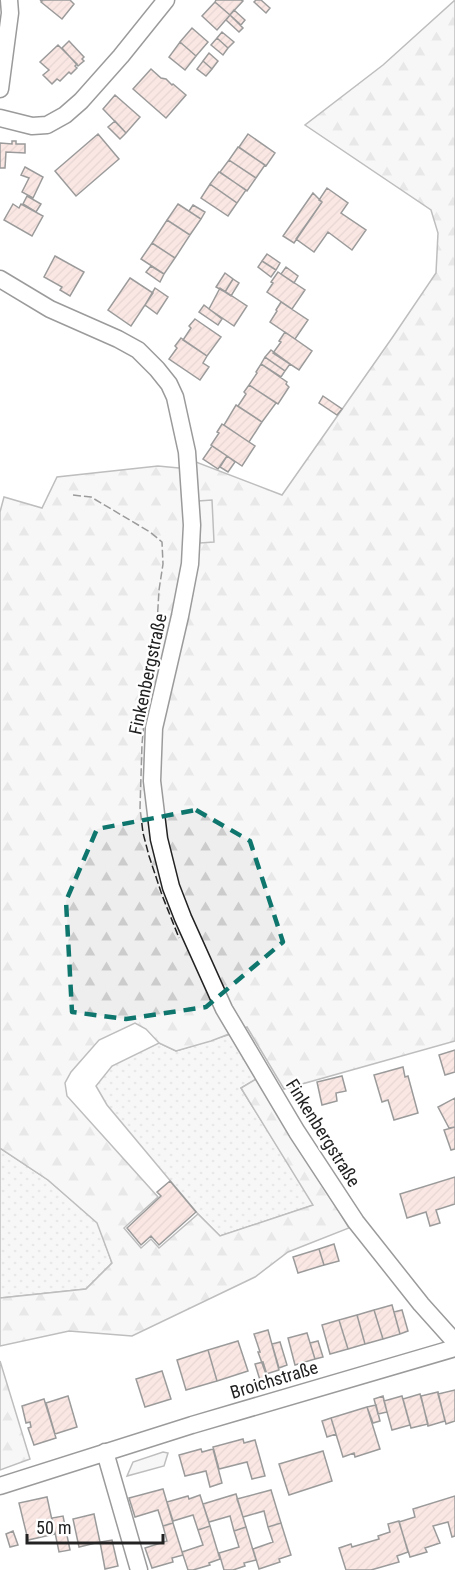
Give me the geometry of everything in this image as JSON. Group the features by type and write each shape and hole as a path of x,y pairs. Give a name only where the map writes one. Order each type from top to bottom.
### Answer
{"street":[{"path":"0,89 10,13 9,0"},
{"path":"0,118 32,126 46,125 65,115 81,101 121,56 166,0"},
{"name":"Finkenbergstraße","path":"0,279 50,309 138,350 170,384 180,411 187,452 192,525 190,564 154,728 152,781 159,839 171,887 224,1009 297,1132 357,1222 421,1304 455,1342"},
{"name":"Broichstraße","path":"0,1486 215,1418 455,1348"},
{"path":"105,1452 139,1570"}],"highlighted area":[{"path":"196,810 250,841 283,942 206,1007 126,1019 72,1012 66,901 97,829"}],"green space":[{"path":"455,0 455,1041 284,1089 247,1027 176,1051 159,1043 146,1029 135,1023 99,1040 71,1072 65,1083 67,1096 158,1197 124,1228 141,1248 151,1239 159,1248 198,1214 220,1236 313,1205 241,1088 258,1078 349,1228 288,1252 255,1277 132,1336 69,1331 0,1346 0,1298 86,1289 112,1263 97,1223 48,1180 0,1148 0,512 4,497 42,508 57,477 158,466 179,468 196,462 282,495 436,273 438,233 431,210 305,125 383,65"},
{"path":"231,1034 258,1078 241,1088 314,1205 220,1236 198,1214 107,1105 96,1086 112,1066 159,1043 176,1051"},
{"path":"0,1148 48,1180 98,1223 112,1263 86,1289 0,1298"},
{"path":"0,1361 30,1459 0,1470"}],"shaded area":[{"path":"212,500 214,542 200,543 198,501"},
{"path":"163,1452 168,1453 164,1466 127,1476 133,1462"}],"building":[{"path":"40,0 70,0 74,4 62,19"},
{"path":"216,0 243,1 230,15 215,2"},
{"path":"261,0 270,8 266,13 254,2"},
{"path":"215,2 230,15 217,30 202,16"},
{"path":"234,10 245,20 241,25 230,15"},
{"path":"230,15 243,28 239,32 226,20"},
{"path":"192,28 208,42 196,56 180,42"},
{"path":"222,32 234,42 228,48 217,38"},
{"path":"217,38 228,48 223,55 211,45"},
{"path":"69,41 84,57 82,59 84,61 78,66 62,48"},
{"path":"180,42 196,56 185,70 169,57"},
{"path":"58,45 77,64 75,66 77,68 71,74 69,72 60,81 57,79 52,84 43,75 49,70 40,62"},
{"path":"209,53 218,61 212,69 203,61"},
{"path":"203,61 212,69 206,76 197,69"},
{"path":"151,69 186,95 166,118 133,89"},
{"path":"115,95 140,117 126,133 103,109"},
{"path":"115,121 126,133 120,139 108,127"},
{"path":"98,134 119,159 76,196 55,171"},
{"path":"248,134 275,153 266,166 239,147"},
{"path":"12,141 16,141 16,144 25,144 25,153 6,152 5,168 0,168 0,143 12,144"},
{"path":"238,147 265,165 256,178 229,160"},
{"path":"229,160 256,178 247,191 220,172"},
{"path":"25,167 43,177 33,198 22,192 29,178 21,175"},
{"path":"219,172 246,190 237,203 210,184"},
{"path":"210,184 237,203 228,216 201,198"},
{"path":"327,188 348,203 341,213 366,230 352,250 328,232 314,252 296,239 322,202 319,200"},
{"path":"313,193 322,202 294,243 283,236"},
{"path":"27,196 41,204 36,212 23,204"},
{"path":"13,204 19,208 21,204 43,216 32,236 4,220"},
{"path":"178,204 201,219 190,235 167,220"},
{"path":"193,205 205,212 201,219 189,211"},
{"path":"167,220 190,235 175,258 152,243"},
{"path":"152,243 175,258 164,274 141,259"},
{"path":"267,254 280,263 276,270 262,261"},
{"path":"55,256 84,272 70,296 60,290 62,287 44,277"},
{"path":"262,261 276,270 271,277 258,267"},
{"path":"151,266 164,274 160,282 146,272"},
{"path":"286,267 298,276 294,283 281,274"},
{"path":"278,272 305,290 292,309 267,292"},
{"path":"225,273 233,279 225,292 216,287"},
{"path":"130,278 153,293 131,326 108,310"},
{"path":"233,279 239,283 231,296 225,292"},
{"path":"155,288 168,297 157,314 145,305"},
{"path":"220,288 247,306 234,326 209,309"},
{"path":"281,302 308,320 295,339 270,322"},
{"path":"204,305 222,319 218,325 199,312"},
{"path":"195,319 221,337 207,356 183,340"},
{"path":"285,332 312,351 299,370 273,353"},
{"path":"181,338 207,356 203,363 209,367 200,380 169,359"},
{"path":"271,350 290,364 285,371 265,357"},
{"path":"265,357 285,371 281,377 261,364"},
{"path":"261,364 287,382 289,387 278,404 249,385"},
{"path":"249,385 276,403 262,422 238,406"},
{"path":"323,396 342,409 337,415 319,403"},
{"path":"236,405 262,422 249,442 224,425"},
{"path":"222,424 255,446 242,466 211,445"},
{"path":"212,446 227,456 218,469 203,459"},
{"path":"227,456 235,462 228,472 220,467"},
{"path":"455,1050 455,1072 445,1075 439,1055"},
{"path":"403,1067 405,1077 408,1076 418,1113 394,1120 388,1100 382,1102 374,1075"},
{"path":"342,1076 346,1091 336,1093 337,1101 322,1105 317,1082"},
{"path":"455,1098 455,1127 449,1128 438,1107"},
{"path":"455,1127 455,1149 451,1150 444,1130"},
{"path":"455,1177 455,1204 436,1210 440,1223 430,1226 426,1212 407,1218 400,1194"},
{"path":"170,1181 196,1212 159,1245 151,1236 141,1245 127,1228 161,1196 157,1192"},
{"path":"334,1244 339,1261 324,1265 319,1249"},
{"path":"319,1249 324,1265 298,1273 293,1257"},
{"path":"392,1305 400,1334 383,1339 374,1310"},
{"path":"374,1310 383,1339 365,1344 357,1315"},
{"path":"402,1310 408,1331 400,1334 394,1312"},
{"path":"357,1315 365,1344 348,1349 339,1320"},
{"path":"339,1320 348,1349 330,1354 322,1325"},
{"path":"268,1330 279,1370 266,1374 254,1334"},
{"path":"307,1333 315,1359 295,1365 288,1338"},
{"path":"238,1341 248,1371 217,1381 208,1350"},
{"path":"318,1341 323,1357 315,1359 310,1343"},
{"path":"280,1342 287,1365 279,1368 272,1344"},
{"path":"208,1350 217,1381 186,1390 177,1360"},
{"path":"263,1362 268,1378 260,1380 255,1364"},
{"path":"162,1371 171,1399 145,1407 136,1379"},
{"path":"455,1390 455,1421 446,1424 438,1394"},
{"path":"438,1392 445,1421 428,1426 421,1396"},
{"path":"420,1394 428,1424 411,1428 403,1399"},
{"path":"68,1396 77,1427 55,1434 46,1403"},
{"path":"383,1396 387,1412 378,1414 374,1399"},
{"path":"402,1396 410,1425 392,1430 384,1401"},
{"path":"44,1399 56,1438 34,1445 28,1428 31,1427 30,1422 26,1423 22,1406"},
{"path":"376,1405 380,1421 373,1423 367,1407"},
{"path":"367,1407 380,1449 355,1457 354,1453 343,1457 331,1418"},
{"path":"331,1418 336,1434 327,1437 322,1421"},
{"path":"243,1439 244,1443 255,1440 265,1476 252,1479 247,1462 219,1469 213,1447"},
{"path":"201,1449 202,1452 213,1449 222,1483 210,1487 206,1471 185,1476 179,1455"},
{"path":"323,1451 332,1481 289,1495 279,1464"},
{"path":"163,1489 173,1523 163,1526 158,1510 135,1517 129,1498"},
{"path":"271,1490 281,1523 268,1527 264,1511 243,1517 237,1499"},
{"path":"236,1494 246,1527 234,1531 230,1516 209,1522 203,1504"},
{"path":"200,1495 210,1526 198,1530 193,1515 173,1521 167,1502"},
{"path":"455,1496 455,1536 452,1537 448,1522 433,1526 440,1543 425,1548 427,1552 410,1557 399,1522 415,1517 413,1509"},
{"path":"47,1497 55,1534 28,1540 19,1503"},
{"path":"94,1514 100,1542 79,1547 73,1519"},
{"path":"63,1516 70,1550 59,1552 52,1518"},
{"path":"399,1521 408,1552 397,1556 399,1562 371,1570 346,1570 339,1548 351,1544 352,1547 379,1539 378,1536 390,1532 388,1524"},
{"path":"173,1523 183,1555 172,1558 173,1562 152,1568 145,1548 167,1541 163,1526"},
{"path":"281,1523 291,1555 279,1559 280,1562 259,1569 253,1549 273,1542 268,1527"},
{"path":"210,1526 220,1559 209,1563 210,1565 188,1570 182,1552 203,1545 198,1530"},
{"path":"246,1527 256,1560 244,1563 245,1566 233,1570 224,1570 219,1553 239,1547 234,1531"},
{"path":"13,1531 18,1545 10,1547 6,1534"},
{"path":"112,1540 118,1566 105,1569 100,1542"}],"fence":[{"path":"73,495 91,497 150,532 162,542 163,564 155,658 145,712 142,744 140,808 149,856 179,938"}]}
